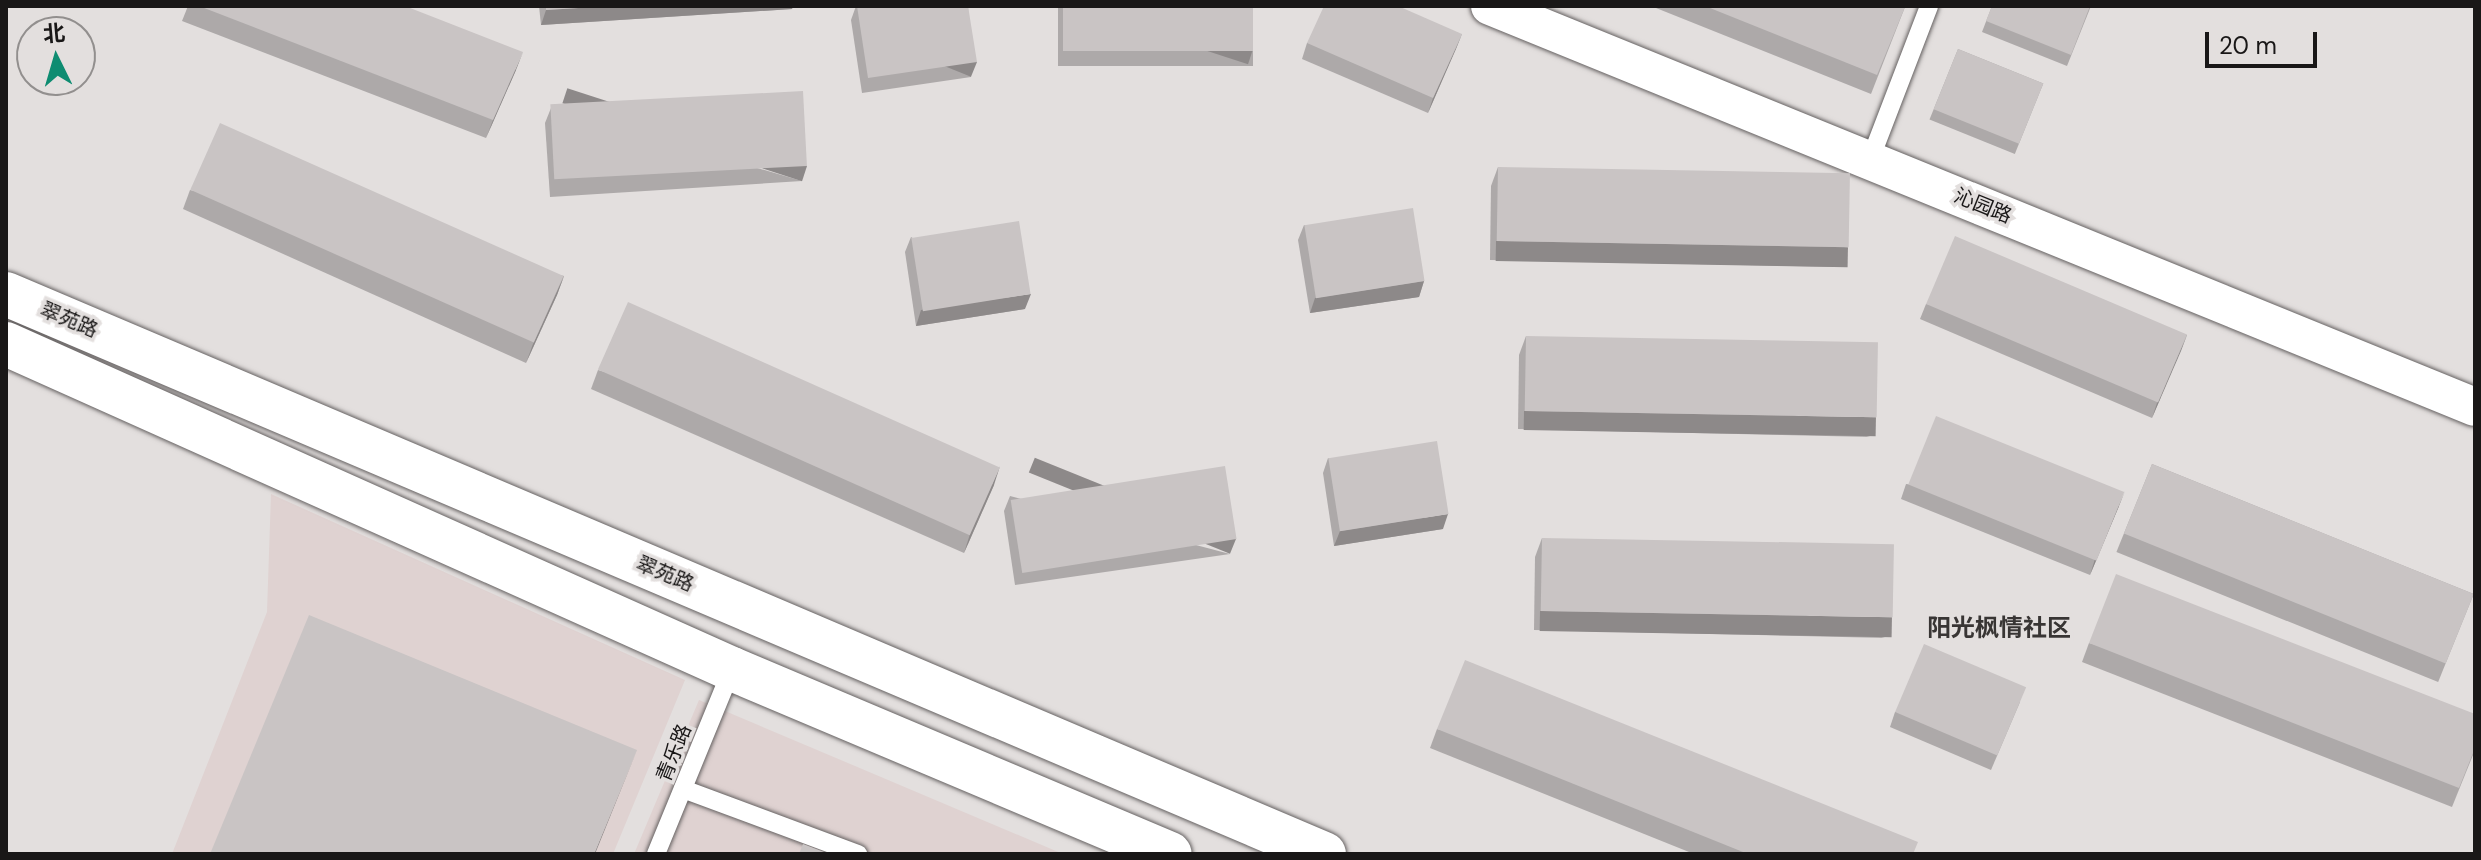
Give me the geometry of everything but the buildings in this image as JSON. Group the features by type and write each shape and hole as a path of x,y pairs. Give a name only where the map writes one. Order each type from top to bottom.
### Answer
{"main road":[{"name":"翠苑路","path":"6,294 1324,854"},
{"path":"6,344 732,669 1169,854"}],"street":[{"name":"沁园路","path":"1490,6 2475,407"}],"lane":[{"path":"1870,160 1929,6"},
{"name":"青乐路","path":"656,854 732,669"},
{"path":"683,789 858,854"}],"shaded area":[{"path":"271,494 685,680 613,854 172,854 267,612"},
{"path":"699,700 1063,854 634,854"}],"district":[{"name":"阳光枫情社区","path":"1999,628"}]}
